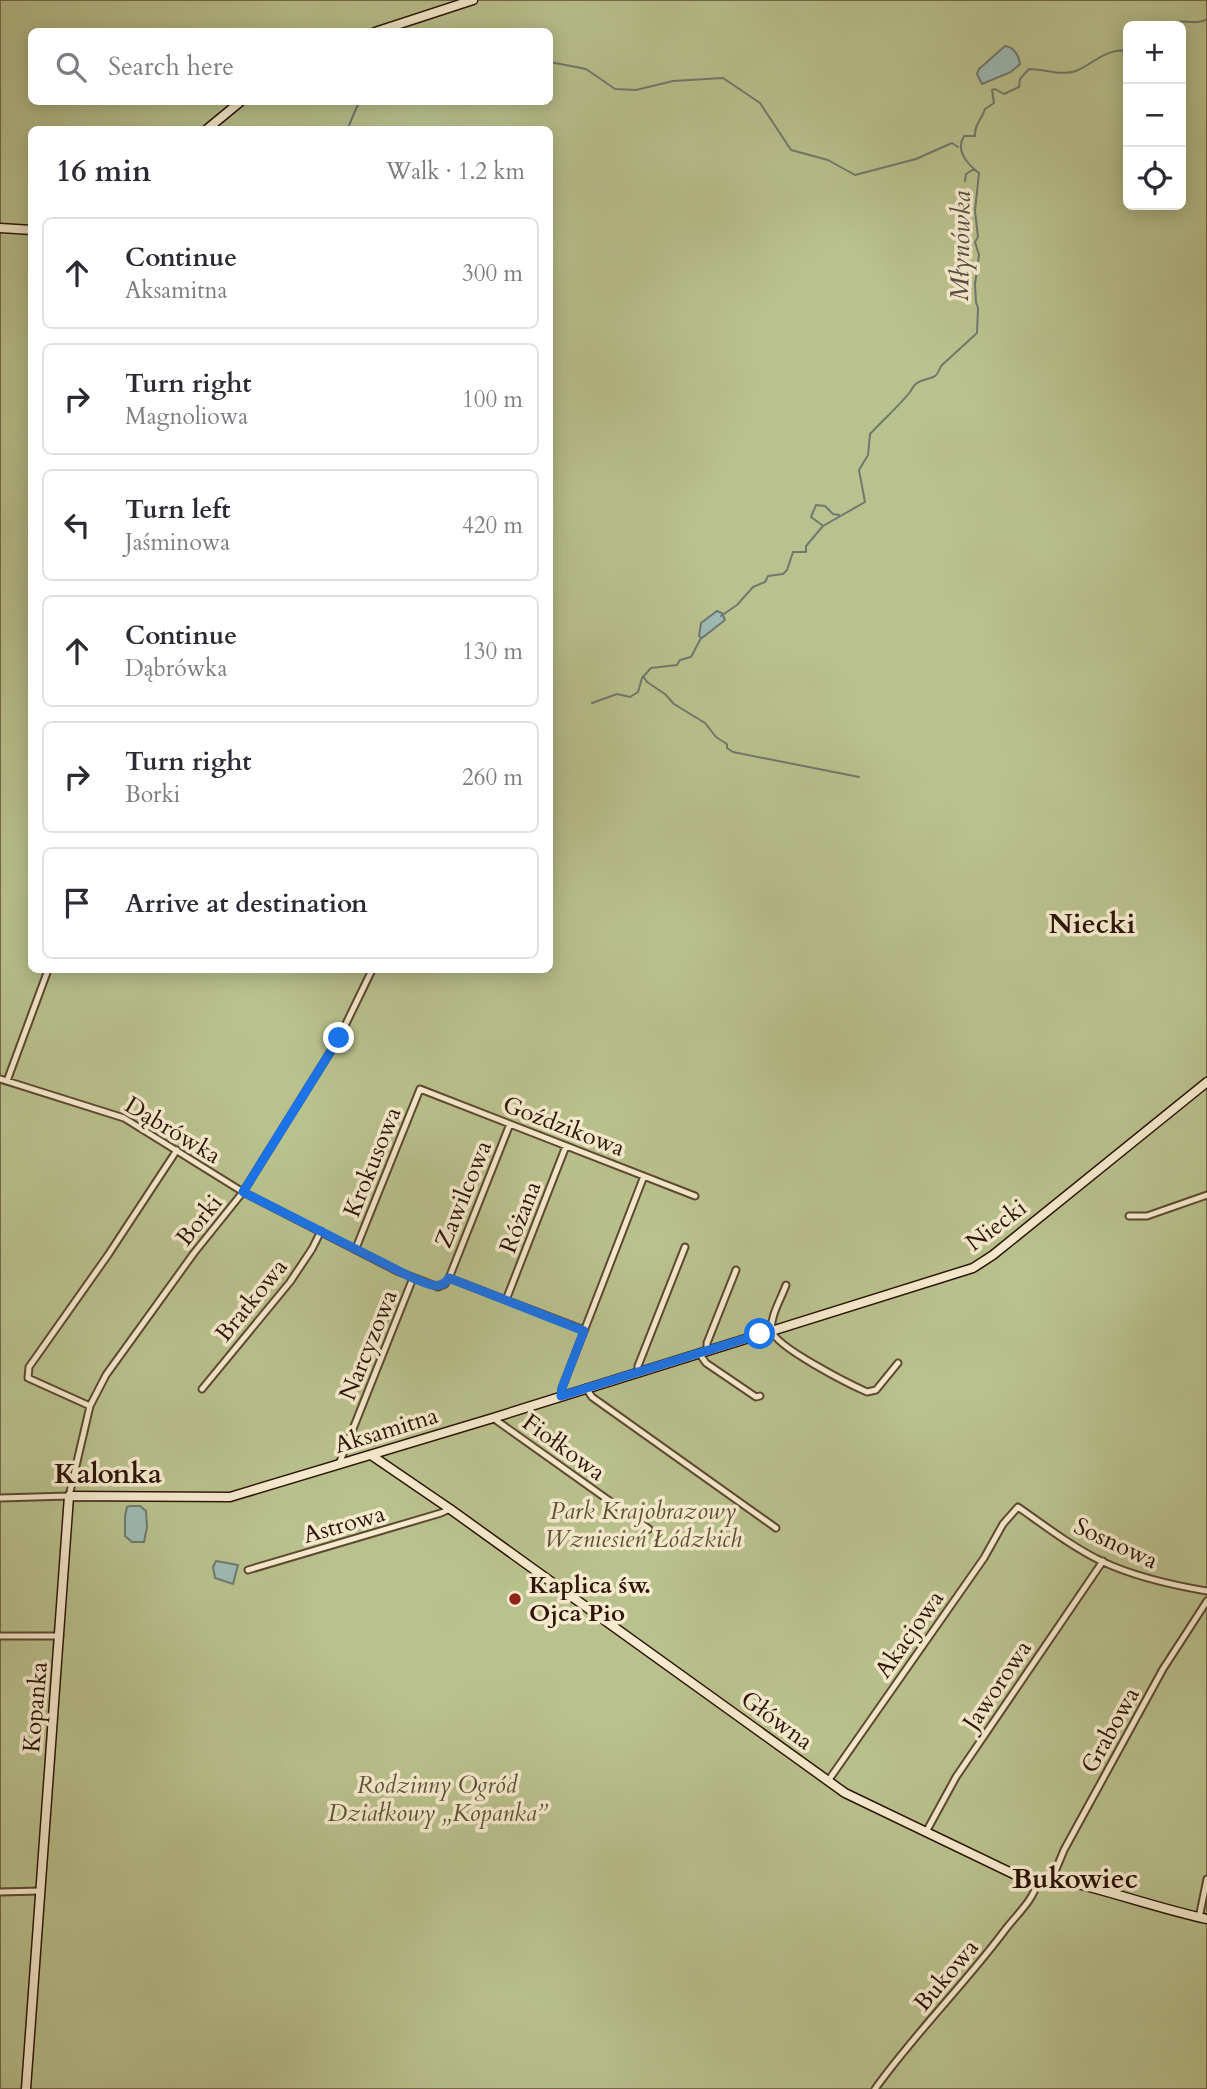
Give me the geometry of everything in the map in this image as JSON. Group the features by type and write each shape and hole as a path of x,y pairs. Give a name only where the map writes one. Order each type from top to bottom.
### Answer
{"street":[{"path":"387,28 473,0"},
{"path":"211,126 236,105"},
{"path":"0,228 28,230"},
{"path":"7,1081 47,973"},
{"name":"Borki","path":"69,1496 90,1406 106,1375 194,1253 243,1192 339,1038 371,973"},
{"name":"Dąbrówka","path":"0,1079 124,1118 243,1192 413,1278 438,1287 445,1284 449,1278"},
{"name":"Niecki","path":"772,1330 979,1265 1207,1082"},
{"name":"Goździkowa","path":"420,1089 695,1196"},
{"name":"Krokusowa","path":"356,1248 420,1089"},
{"name":"Zawilcowa","path":"449,1278 510,1124"},
{"name":"Różana","path":"506,1300 566,1146"},
{"path":"90,1406 28,1378 29,1367 108,1255 177,1150"},
{"path":"561,1396 644,1176"},
{"path":"1129,1216 1147,1216 1207,1195"},
{"name":"Bratkowa","path":"202,1389 290,1282 312,1250 321,1231"},
{"path":"638,1372 638,1366 685,1247"},
{"path":"736,1270 703,1352 706,1363 755,1397 760,1396"},
{"name":"Narcyzowa","path":"340,1464 413,1278"},
{"path":"449,1278 584,1331"},
{"path":"786,1285 772,1322 772,1330 777,1339 808,1361 867,1392 876,1390 898,1363"},
{"name":"Aksamitna","path":"0,1499 69,1496 223,1498 493,1418 772,1330"},
{"path":"586,1388 592,1397 776,1528"},
{"name":"Fiołkowa","path":"493,1418 649,1529"},
{"name":"Główna","path":"371,1455 450,1508 828,1781 864,1803 1022,1878 1070,1882 1203,1918"},
{"name":"Kopanka","path":"26,2089 69,1496"},
{"name":"Sosnowa","path":"1018,1507 1065,1541 1102,1562 1168,1584 1207,1591"},
{"name":"Akacjowa","path":"828,1781 984,1558 1003,1524 1018,1507"},
{"name":"Astrowa","path":"248,1570 441,1514 450,1508"},
{"name":"Jaworowa","path":"926,1832 956,1777 1102,1562"},
{"name":"Grabowa","path":"1052,1879 1064,1850 1163,1669 1207,1601"},
{"path":"0,1636 60,1636"},
{"path":"1203,1918 1207,1879"},
{"name":"Bukowa","path":"876,2089 902,2053 987,1955 1033,1896 1038,1881"},
{"path":"0,1892 40,1891"}],"green space":[{"name":"Park Krajobrazowy Wzniesień Łódzkich","path":"0,0 1207,0 1207,2089 0,2089"}],"water":[{"path":"1005,46 1016,52 1020,64 1011,72 982,84 977,74 979,69"},
{"path":"717,611 722,613 725,620 702,638 699,636 701,623"},
{"path":"140,1506 146,1511 144,1542 132,1542 125,1536 125,1516 127,1507"},
{"path":"216,1561 238,1565 233,1584 215,1578 213,1567"}],"waterway":[{"name":"Młynówka","path":"1186,22 1207,19"},
{"name":"Młynówka","path":"721,616 737,605 753,587 765,582 768,576 783,574 793,552 806,552 806,546 823,526 865,502 859,470 868,455 870,434 916,384 935,376 941,366 977,333 975,284 979,255 975,242 978,237 975,211 979,173 967,161 961,146 964,136 975,136 985,109 994,103 992,90 1004,94 1019,87 1020,79 1029,69 1073,72 1108,53 1123,50"},
{"path":"553,63 586,69 615,89 636,90 673,81 723,78 760,103 791,150 828,160 855,175 916,159 952,143 958,147"},
{"path":"349,126 358,105"},
{"path":"965,181 966,174 974,169"},
{"name":"Młynówka","path":"822,525 811,517 816,505 825,506 833,514 839,515"},
{"name":"Młynówka","path":"592,703 617,694 630,697 638,692 642,678 651,668 677,665 680,660 691,657 701,638"},
{"path":"643,676 674,704 705,723 733,752 859,777"}],"place":[{"name":"Kaplica św. Ojca Pio","path":"515,1599"}],"district":[{"name":"Niecki","path":"1092,923"},
{"name":"Kalonka","path":"108,1473"},
{"name":"Bukowiec","path":"1075,1878"}],"route":[{"path":"339,1038 243,1192 413,1278 438,1287 445,1284 449,1278 584,1331 561,1396 760,1334"}],"park label":[{"name":"Rodzinny Ogród Działkowy „Kopanka”","path":"437,1799"}]}
